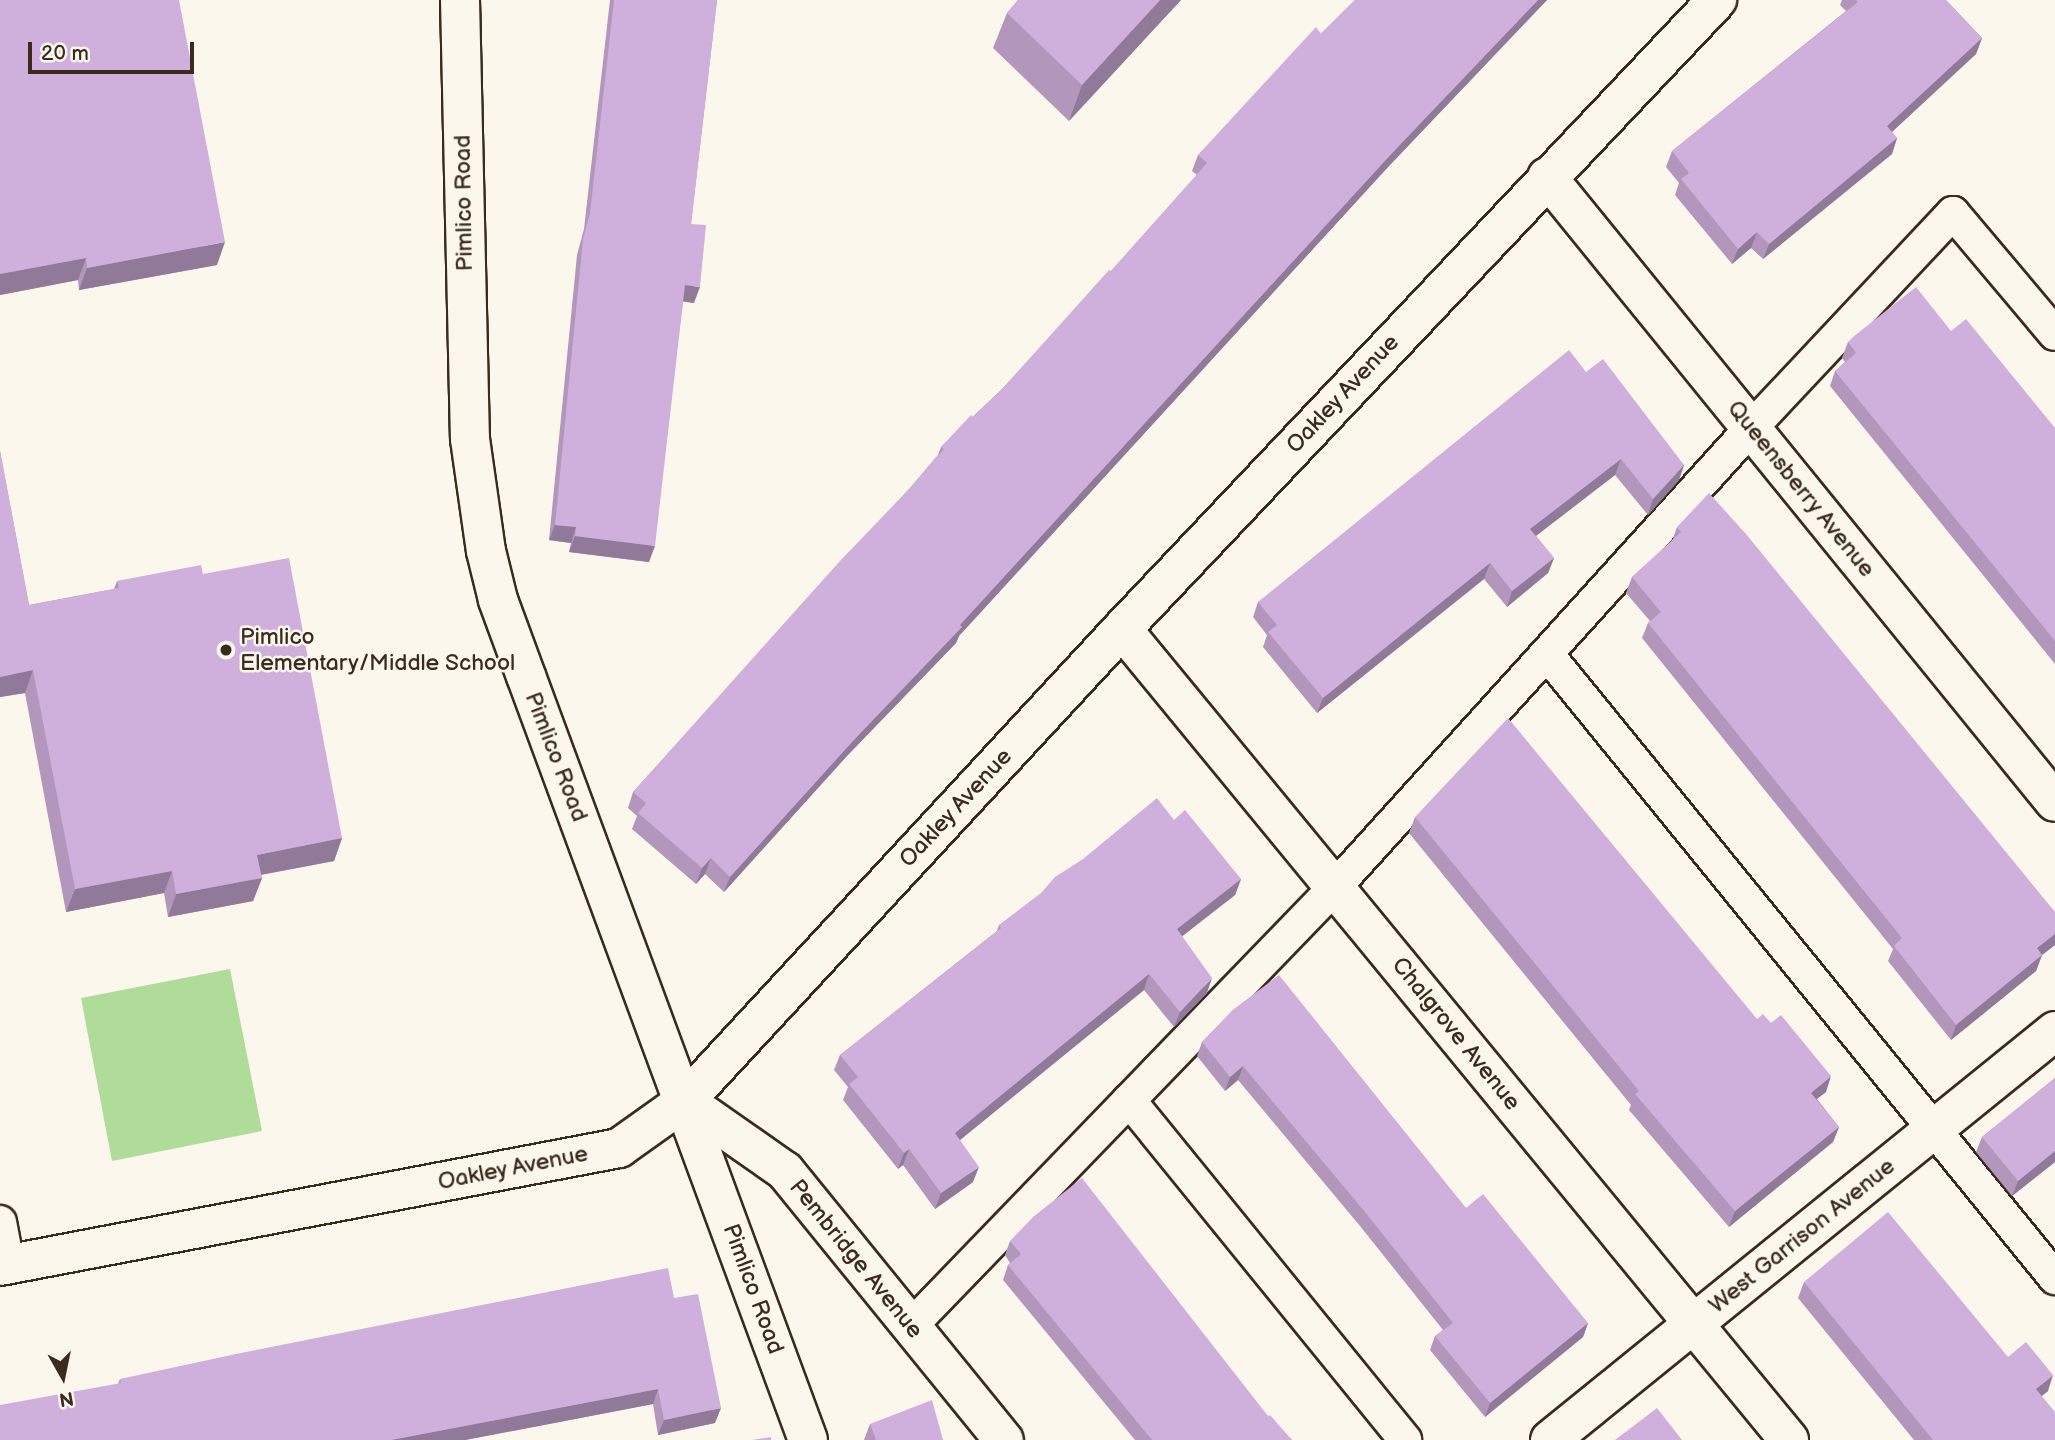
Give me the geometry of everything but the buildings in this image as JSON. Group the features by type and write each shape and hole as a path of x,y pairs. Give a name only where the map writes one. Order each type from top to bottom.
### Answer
{"street":[{"name":"Pimlico Road","path":"460,0 470,439 486,551 499,600 526,676 808,1440"},
{"name":"Oakley Avenue","path":"4,1265 619,1147 685,1101 1122,629 1717,0"},
{"name":"Queensberry Avenue","path":"1547,177 2055,802"},
{"name":"Chalgrove Avenue","path":"1122,629 1789,1440"},
{"name":"West Garrison Avenue","path":"1549,1440 2055,1031"},
{"name":"Pembridge Avenue","path":"685,1101 785,1171 1004,1440"}],"lane":[{"path":"910,1327 1335,887 1751,428 1952,213 2055,334"},
{"path":"1547,654 2055,1278"},
{"path":"1129,1100 1405,1440"},
{"path":"0,1222 4,1265"}],"green space":[{"path":"230,969 262,1131 112,1161 81,998"}],"place":[{"name":"Pimlico Elementary/Middle School","path":"226,650"}]}
